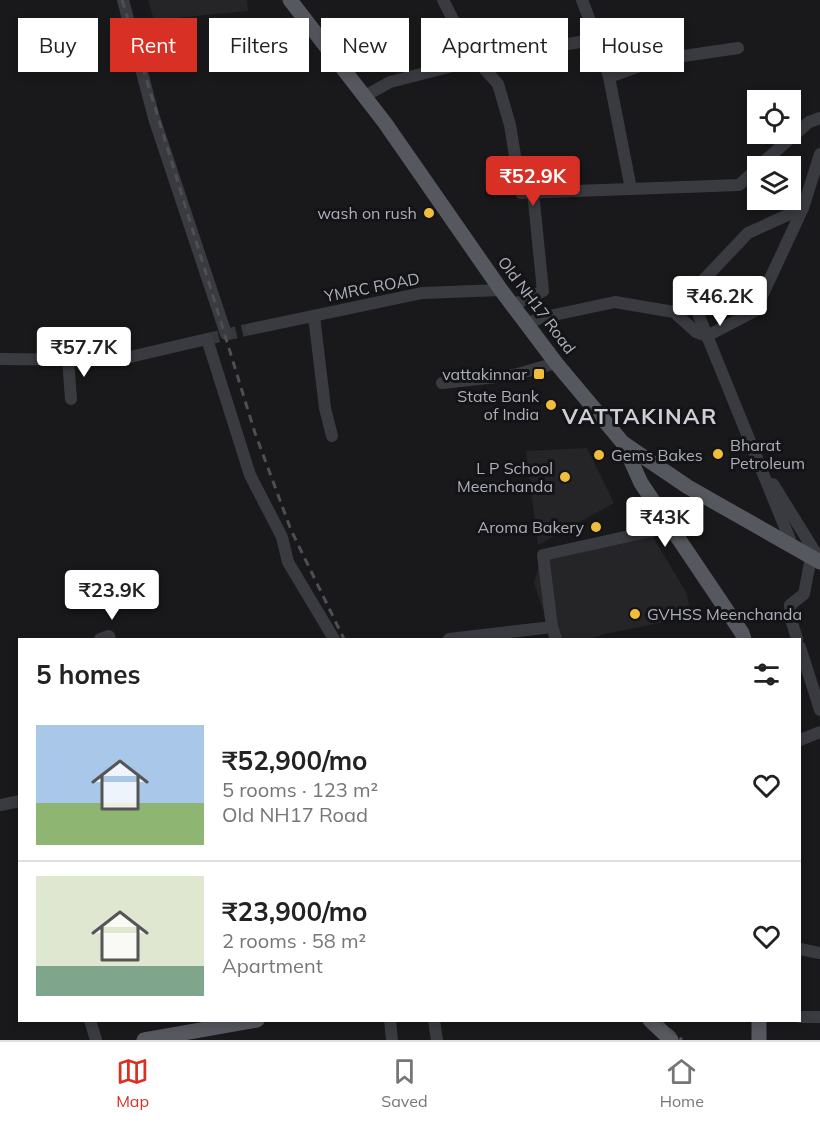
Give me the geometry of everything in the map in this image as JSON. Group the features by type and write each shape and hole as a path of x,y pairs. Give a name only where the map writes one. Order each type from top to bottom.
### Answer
{"main road":[{"name":"Old NH17 Road","path":"290,0 404,147 501,290 556,363 623,442 688,487 817,560"},
{"path":"623,442 640,483 744,638"},
{"path":"144,1040 204,1035 250,1022"},
{"path":"652,1022 672,1040"},
{"path":"759,1022 759,1040"}],"street":[{"path":"123,0 154,118 226,334"},
{"path":"443,0 452,18"},
{"path":"582,0 589,18"},
{"path":"609,77 656,60 738,48"},
{"path":"365,96 390,82 429,72"},
{"path":"487,72 498,84 510,125 521,193 739,185 747,177"},
{"path":"607,72 632,189"},
{"path":"770,156 809,122 820,118"},
{"path":"527,324 540,318 615,302 674,312 696,332 707,336 755,312 803,208 820,154"},
{"path":"513,305 543,291 533,192"},
{"path":"793,547 690,294 748,233 803,208"},
{"name":"YMRC ROAD","path":"251,329 422,293 501,290"},
{"path":"314,316 325,408 332,436"},
{"path":"0,359 117,360 207,339 250,475 282,537 288,562 333,638"},
{"path":"68,360 71,399"},
{"path":"442,383 514,375 556,363"},
{"path":"753,453 817,560 804,594 790,605 791,619 797,638"},
{"path":"466,638 554,633 543,555 670,527"},
{"path":"801,650 820,710"},
{"path":"801,740 820,732"},
{"path":"0,805 18,801"},
{"path":"801,949 820,953"},
{"path":"801,1017 820,1017"},
{"path":"91,1022 96,1040"},
{"path":"390,1022 392,1040"},
{"path":"434,1022 437,1040"},
{"path":"753,1022 754,1040"}],"shaded area":[{"path":"148,0 247,0 248,11 153,18"},
{"name":"L P School Meenchanda","path":"587,448 614,503 538,545 526,451"},
{"path":"652,535 687,594 689,617 593,638 553,638 534,583 542,555"}],"tunnel":[{"path":"207,339 251,329"}],"railway":[{"path":"122,0 255,433 291,530 344,638"},
{"path":"660,1022 682,1040"}],"place":[{"name":"wash on rush","path":"429,213"},
{"name":"vattakinnar","path":"539,374"},
{"name":"State Bank of India","path":"551,405"},
{"name":"Bharat Petroleum","path":"718,454"},
{"name":"Gems Bakes","path":"599,455"},
{"name":"L P School Meenchanda","path":"565,477"},
{"name":"Aroma Bakery","path":"596,527"},
{"name":"GVHSS Meenchanda","path":"635,614"}],"district":[{"name":"VATTAKINAR","path":"640,416"}]}
